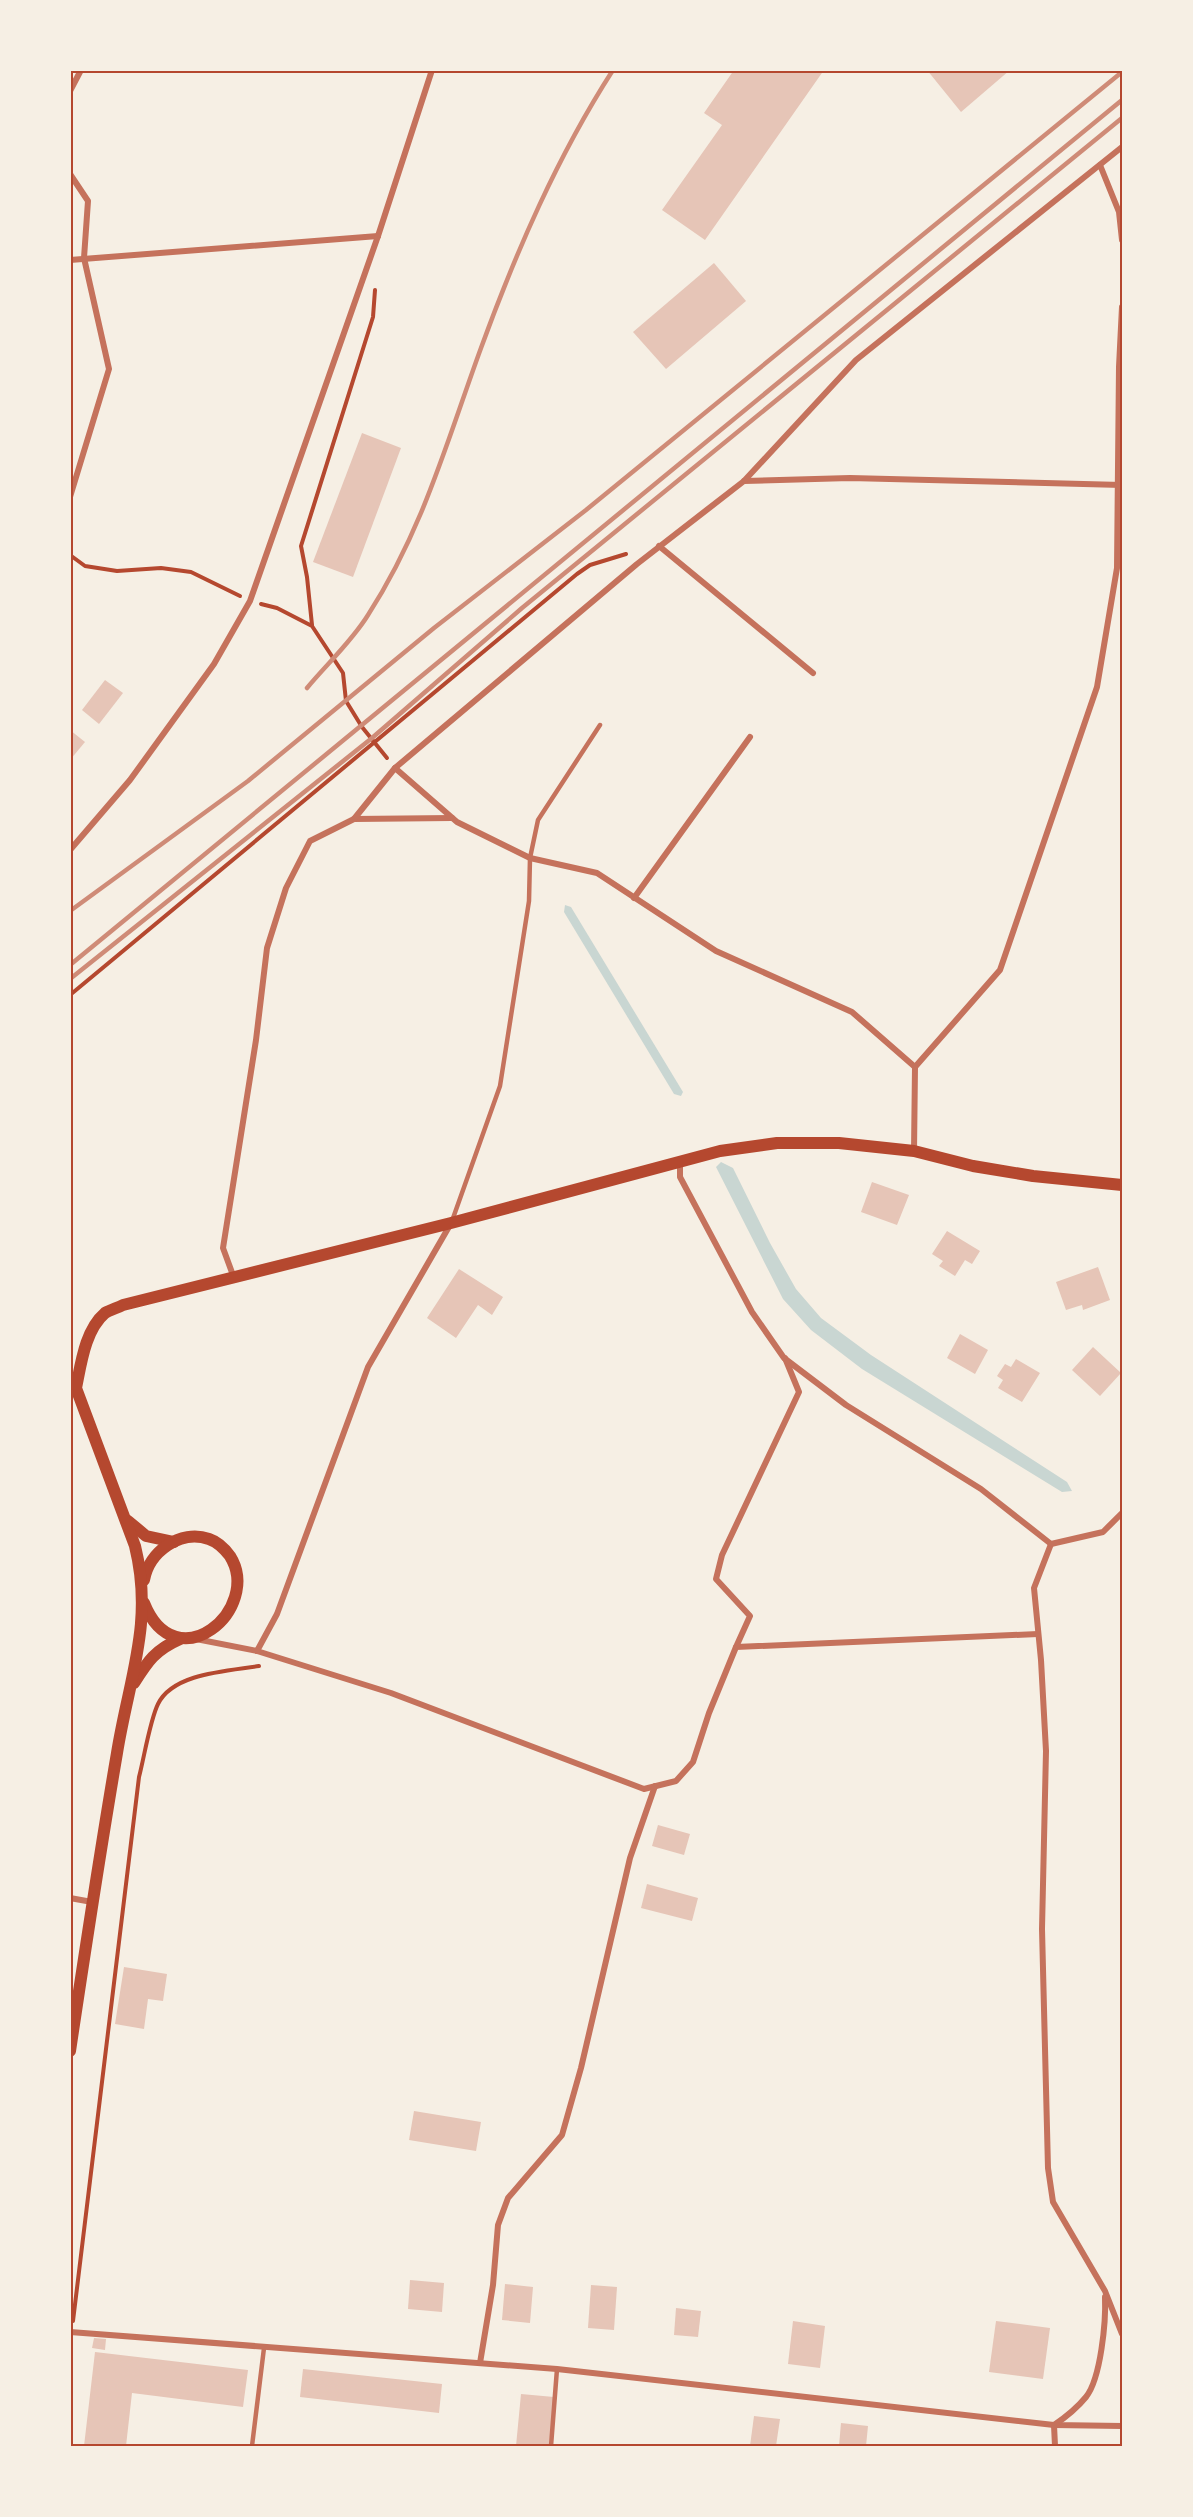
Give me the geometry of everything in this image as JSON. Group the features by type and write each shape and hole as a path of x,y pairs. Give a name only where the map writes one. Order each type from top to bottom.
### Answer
{"main road":[{"path":"70,2051 118,1746 143,1620 140,1568 127,1520 116,1500 92,1428 73,1389 95,1324 107,1312 123,1305 451,1223 680,1161 720,1151 777,1143 839,1143 914,1151 973,1166 1033,1176 1122,1185"},
{"path":"127,1520 146,1536 174,1542"},
{"path":"130,1689 162,1647 186,1639 214,1628 229,1610 236,1590 236,1572 232,1560 219,1543 197,1536 186,1537 163,1548 149,1563 142,1592 148,1612 158,1625 170,1635 186,1639"}],"street":[{"path":"70,91 81,70"},
{"path":"70,850 130,780 214,664 250,601 378,236 432,70"},
{"path":"234,1278 223,1248 256,1040 267,948 286,888 310,841 354,819 395,768 659,546 744,481 856,360 1122,147"},
{"path":"1100,165 1119,212 1122,240"},
{"path":"70,174 88,201 84,258 109,369 70,497"},
{"path":"70,260 378,236"},
{"path":"914,1151 915,1067 1000,970 1097,687 1116,568 1120,485 1122,307"},
{"path":"744,481 850,478 1120,485"},
{"path":"659,546 813,673"},
{"path":"634,898 750,737"},
{"path":"395,768 453,818 530,858 597,873 716,951 852,1012 915,1067"},
{"path":"354,819 453,818"},
{"path":"186,1639 257,1651 391,1693 644,1789 676,1781 693,1762 709,1713 750,1616 716,1579 722,1556 799,1392 784,1358 746,1302 680,1177 680,1161"},
{"path":"257,1651 277,1614 368,1367 451,1223"},
{"path":"784,1358 846,1405 981,1490 1052,1544 1103,1533 1122,1513"},
{"path":"1052,1544 1034,1587 1046,1751 1042,1929 1048,2168 1053,2202 1105,2291 1122,2334"},
{"path":"736,1647 1038,1634"},
{"path":"480,2363 493,2285 498,2224 508,2198 562,2135 630,1858 656,1786"},
{"path":"70,1898 92,1902"},
{"path":"1054,2425 1066,2417 1087,2396 1096,2372 1106,2322 1105,2291"},
{"path":"71,2333 557,2369 1054,2425 1122,2426"},
{"path":"1054,2425 1054,2446"}],"lane":[{"path":"451,1223 500,1086 529,901 530,858 538,820 600,725"},
{"path":"252,2446 264,2348"},
{"path":"551,2446 557,2369"}],"path":[{"path":"375,282 373,317 301,546 307,576 312,626 343,673 345,701 362,727 395,768"},
{"path":"70,995 590,565 631,553"},
{"path":"70,555 85,566 117,571 161,568 191,572 250,601 277,608 312,626"},
{"path":"71,2333 139,1777 158,1704 174,1684 217,1672 262,1666"}],"shaded area":[{"path":"565,905 571,907 683,1092 681,1096 674,1094 564,912"},
{"path":"721,1162 733,1168 770,1243 796,1289 821,1318 871,1355 1067,1482 1072,1491 1062,1492 862,1369 811,1330 783,1299 716,1167"}],"building":[{"path":"734,70 824,70 705,240 662,210 722,125 704,113"},
{"path":"927,70 1010,70 961,112"},
{"path":"714,263 746,301 666,369 633,332"},
{"path":"362,433 401,448 353,577 313,562"},
{"path":"105,680 123,693 99,724 82,710"},
{"path":"70,730 85,742 70,760"},
{"path":"872,1182 909,1195 897,1225 861,1212"},
{"path":"947,1231 980,1251 972,1264 965,1260 955,1276 939,1266 943,1261 932,1254"},
{"path":"1098,1267 1110,1300 1083,1310 1082,1305 1066,1310 1056,1282"},
{"path":"459,1269 503,1297 492,1315 478,1305 456,1338 427,1318"},
{"path":"960,1334 988,1350 975,1374 947,1358"},
{"path":"1093,1347 1121,1373 1100,1396 1072,1370"},
{"path":"1016,1359 1040,1373 1022,1402 998,1388 1003,1380 997,1376 1005,1364 1011,1367"},
{"path":"658,1825 690,1834 684,1855 652,1846"},
{"path":"647,1884 698,1898 692,1921 641,1908"},
{"path":"124,1967 167,1974 163,2001 148,1999 144,2029 115,2024"},
{"path":"414,2111 481,2122 476,2151 409,2140"},
{"path":"410,2280 444,2283 442,2312 408,2309"},
{"path":"505,2284 533,2287 530,2323 502,2320"},
{"path":"591,2285 617,2287 614,2330 588,2328"},
{"path":"676,2308 701,2311 698,2337 674,2335"},
{"path":"793,2321 825,2326 820,2368 788,2364"},
{"path":"996,2321 1050,2328 1043,2379 989,2372"},
{"path":"94,2338 106,2339 105,2350 92,2348"},
{"path":"95,2352 248,2370 243,2407 132,2393 126,2446 84,2446"},
{"path":"303,2369 442,2384 439,2413 300,2397"},
{"path":"521,2394 554,2397 549,2446 516,2446"},
{"path":"754,2416 780,2419 776,2446 750,2446"},
{"path":"841,2423 868,2426 866,2446 839,2446"}],"railway":[{"path":"307,688 362,625 404,550 419,518 523,241 556,171 613,70"},
{"path":"70,911 248,781 434,628 586,510 1122,72"},
{"path":"70,965 1122,100"},
{"path":"70,979 372,738 522,608 1122,118"}]}
